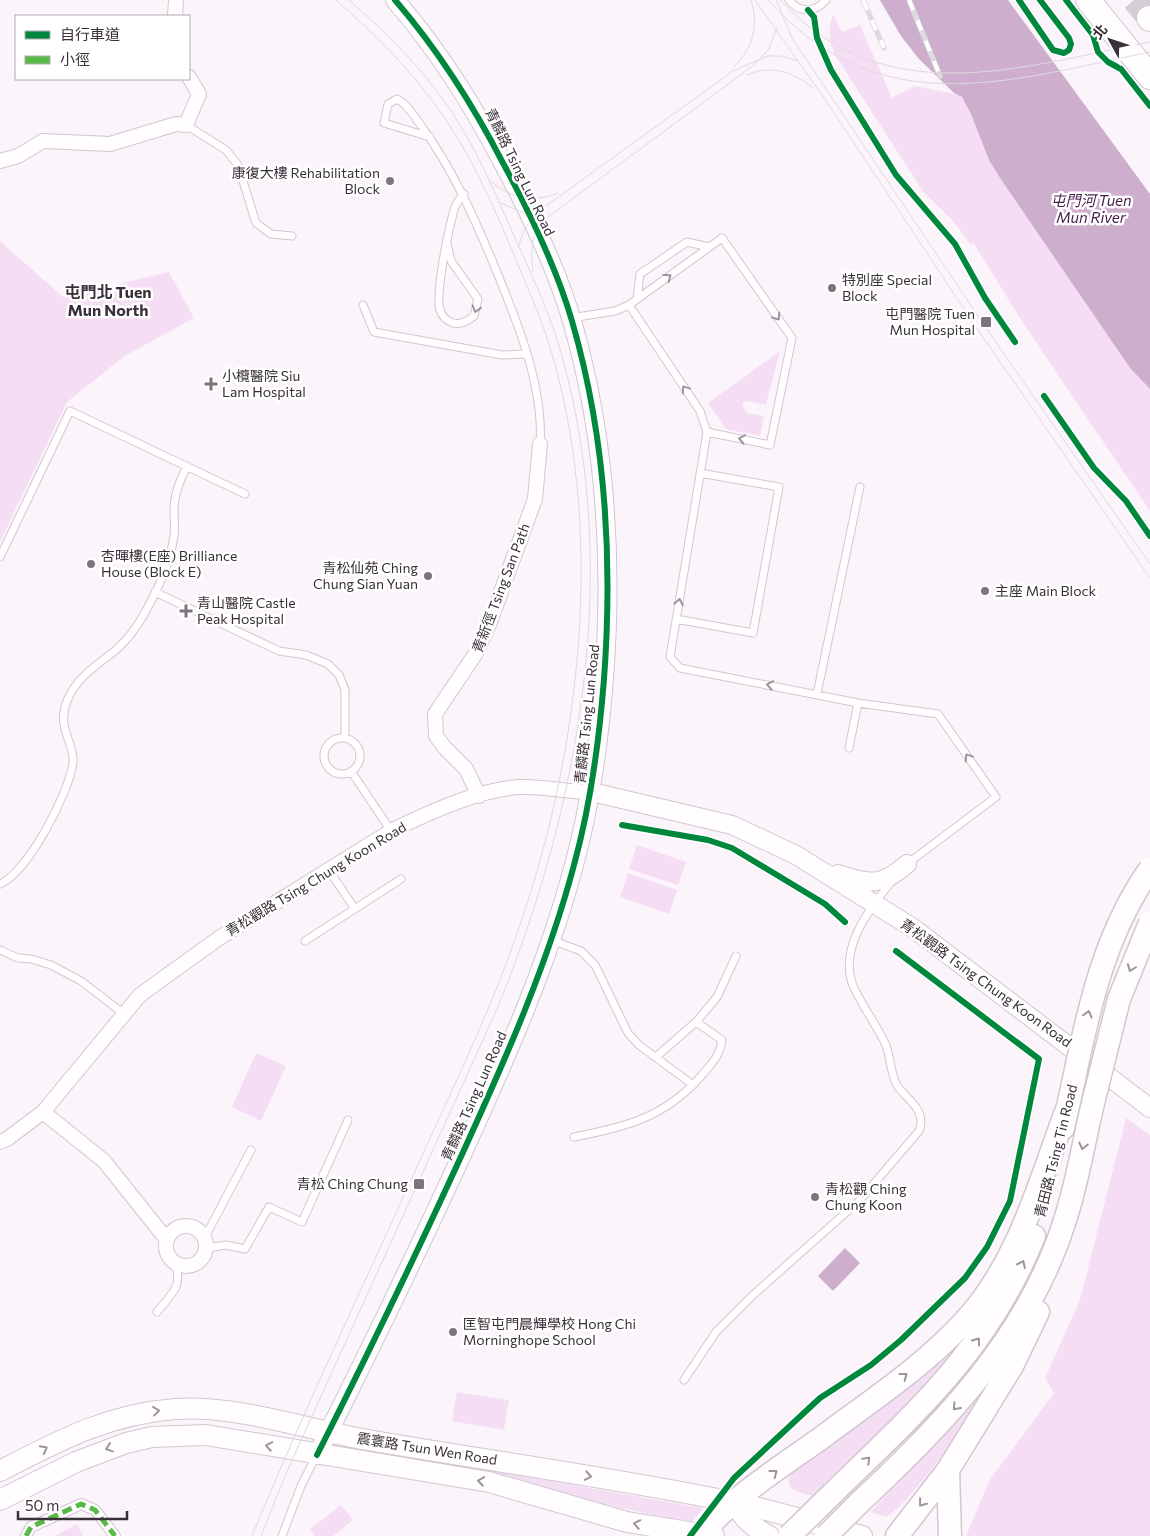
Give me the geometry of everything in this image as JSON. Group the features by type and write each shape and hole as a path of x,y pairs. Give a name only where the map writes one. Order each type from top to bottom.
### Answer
{"highway":[{"path":"1088,0 1150,76"}],"main road":[{"name":"青田路 Tsing Tin Road","path":"789,1536 937,1390 978,1341 1000,1307 1026,1255 1040,1218 1055,1167 1084,1027 1103,964 1130,902 1150,869"},
{"name":"青田路 Tsing Tin Road","path":"826,1536 936,1428 982,1375 1021,1318 1040,1282 1066,1220 1119,999 1150,924"},
{"path":"706,1535 735,1502 908,1372 966,1320 999,1274 1013,1246 1065,1114"},
{"path":"897,1536 948,1470 1012,1366 1034,1323 1054,1267 1066,1220"},
{"name":"震寰路 Tsun Wen Road","path":"0,1471 92,1426 149,1412 178,1409 217,1410 328,1432 735,1502 862,1536"},
{"name":"震寰路 Tsun Wen Road","path":"0,1500 101,1451 152,1437 206,1435 489,1482 626,1522 706,1535"},
{"path":"948,1470 950,1536"},
{"path":"735,1502 742,1517 755,1528 769,1536"}],"street":[{"path":"175,15 176,0"},
{"name":"青麟路 Tsing Lun Road","path":"317,1454 426,1234 516,1032 551,940 574,866 592,792 599,750 607,643 609,564 604,481 592,398 571,318 532,219 473,105 439,55 395,0"},
{"path":"0,161 18,156 43,141 110,144 176,124 186,125 199,94 190,79"},
{"name":"青新徑 Tsing San Path","path":"479,796 466,768 445,748 436,736 435,714 476,653 490,622 535,498 540,444"},
{"name":"青松觀路 Tsing Chung Koon Road","path":"0,1142 7,1139 43,1112 140,995 219,938 328,869 414,819 479,796 520,787 566,792 592,792 732,825 796,855 875,903 1036,1020 1150,1108"},
{"name":"青松觀路 Tsing Chung Koon Road","path":"816,867 856,879 879,882 891,878 907,864"},
{"path":"43,1112 104,1161 166,1240 167,1253 175,1264 182,1266 196,1265 201,1260 206,1242 195,1227 181,1226 175,1229 166,1240"},
{"path":"26,1536 31,1527 81,1504 95,1510 115,1536"}],"lane":[{"path":"789,0 799,9 808,10 820,6 826,0"},
{"path":"430,137 384,123 388,104 391,100 402,101 430,137 464,194 518,323 537,396 541,426 540,444"},
{"path":"186,125 226,150 238,165 256,223 270,234 292,236"},
{"path":"447,243 451,262 476,294 478,300 474,316 465,322 453,323 448,320 439,308 447,243 453,212 464,194"},
{"path":"571,318 615,311 629,306 722,238 792,338 770,445 707,432"},
{"path":"637,300 640,274 686,242 709,247"},
{"path":"363,305 374,332 502,355 526,354"},
{"path":"629,306 700,411 707,432 670,657 680,668 858,703 938,714 996,797 907,864 875,903 850,951 849,972 854,989 886,1045 897,1085 919,1110 922,1125 914,1138 860,1201 753,1295 716,1332 684,1380"},
{"path":"0,557 70,411 245,494"},
{"path":"0,884 24,864 42,835 63,793 73,764 71,749 64,728 68,700 88,671 126,641 155,592 171,553 175,534 176,496 187,466"},
{"path":"676,619 753,633 780,487 700,473"},
{"path":"818,694 860,487"},
{"path":"155,592 279,651 306,655 328,664 339,675 345,690 345,738"},
{"path":"849,748 858,703"},
{"path":"345,738 354,743 359,752 358,763 351,771 336,773 327,767 324,757 330,742 345,738"},
{"path":"351,771 391,832"},
{"path":"328,869 355,909"},
{"path":"305,941 401,878"},
{"path":"551,940 581,951 595,965 628,1033 656,1058 693,1086"},
{"path":"0,950 18,958 31,959 52,965 80,981 119,1010"},
{"path":"656,1058 696,1022 717,997 736,956"},
{"path":"574,1136 614,1129 646,1119 673,1103 693,1086 721,1054 722,1040 696,1022"},
{"path":"251,1150 206,1242 245,1249 268,1207 302,1222 348,1120"},
{"path":"157,1312 178,1285 179,1275 175,1264"},
{"path":"282,1536 300,1486 317,1454"}],"shaded area":[{"path":"833,14 842,32 860,25 892,98 915,86 960,95 972,115 1000,178 1130,368 1150,389 1150,511 1023,323 974,244 971,245 952,220 922,190 835,55 829,35"},
{"path":"0,241 63,297 169,272 194,318 123,357 67,402 0,542"},
{"path":"780,351 766,405 745,401 742,405 747,413 764,416 760,436 726,429 708,403"},
{"path":"637,845 686,862 678,885 629,869"},
{"path":"628,873 677,890 669,914 620,897"},
{"path":"256,1053 286,1066 261,1121 232,1107"},
{"path":"1126,1118 1150,1135 1150,1536 966,1536 989,1481 1054,1393 1045,1378 1080,1300"},
{"path":"978,1322 951,1359 816,1497 798,1492 790,1487 789,1477 793,1471"},
{"path":"996,1373 950,1445 907,1498 886,1517 870,1512 946,1433"},
{"path":"457,1392 509,1400 504,1430 452,1421"},
{"path":"482,1469 703,1508 693,1521 666,1517 587,1500"},
{"path":"341,1505 353,1520 333,1536 315,1536 310,1529"},
{"path":"77,1524 83,1536 55,1536"}],"water":[{"name":"屯門河 Tuen Mun River","path":"880,0 1008,0 1150,194 1150,389 1130,368 1000,178 989,160 971,114 962,97 954,93 919,59 901,36"},
{"path":"845,1248 860,1263 833,1291 818,1276"}],"tunnel":[{"path":"1134,0 1149,18"}],"tram line":[{"path":"252,1536 312,1398 472,1047 510,954 541,856 558,786 571,715 578,643 581,571 578,499 569,429 554,361 538,313 494,209 476,171 455,134 407,70 366,27 336,0"},
{"path":"261,1536 288,1469 497,1009 526,932 551,852 570,770 583,687 590,604 589,520 580,438 562,356 546,308 486,174 458,122 422,72 379,27 349,0"},
{"path":"734,67 746,52 753,36 754,19 751,0"},
{"path":"755,0 824,98 980,333 1150,578"},
{"path":"768,0 811,39 855,65 900,79 947,84 996,81 1046,74 1150,52"},
{"path":"776,0 792,38 986,328 1150,564"},
{"path":"780,0 821,36 864,58 909,70 955,73 1003,70 1150,42"},
{"path":"533,271 532,244 536,232 544,220 754,65 768,50 777,28"},
{"path":"518,247 525,228 539,211 733,71 768,56 781,56 798,61"},
{"path":"747,75 765,70 782,71 813,88"},
{"path":"491,181 506,192 523,198 540,198 558,193"},
{"path":"498,202 522,212 541,211"}],"railway":[{"path":"863,0 884,48"},
{"path":"909,0 940,76"}],"marked path":[{"path":"26,1536 31,1527 81,1504 95,1510 115,1536"}],"cycle path":[{"path":"317,1455 392,1303 464,1150 525,1010 552,938 574,865 590,796 600,726 607,634 607,543 599,454 593,409 584,365 566,300 532,220 479,119 440,58 395,0"},
{"path":"1019,0 1053,50 1064,53 1069,50 1071,44 1069,38 1040,0"},
{"path":"1066,0 1093,35 1098,52 1108,62 1121,69 1150,106"},
{"path":"808,10 814,17 817,38 831,70 896,175 955,244 985,298 1015,342"},
{"path":"1044,396 1094,468 1126,501 1150,536"},
{"path":"622,825 708,840 732,848 825,904 845,922"},
{"path":"690,1536 734,1478 820,1398 871,1365 901,1340 965,1278 987,1247 1010,1201 1039,1059 896,951"}],"place":[{"name":"康復大樓 Rehabilitation Block","path":"390,181"},
{"name":"特別座 Special Block","path":"832,288"},
{"name":"屯門醫院 Tuen Mun Hospital","path":"986,322"},
{"name":"小欖醫院 Siu Lam Hospital","path":"211,384"},
{"name":"杏暉樓(E座) Brilliance House (Block E)","path":"91,564"},
{"name":"青松仙苑 Ching Chung Sian Yuan","path":"428,576"},
{"name":"主座 Main Block","path":"985,591"},
{"name":"青山醫院 Castle Peak Hospital","path":"186,611"},
{"name":"青松 Ching Chung","path":"419,1184"},
{"name":"青松觀 Ching Chung Koon","path":"815,1197"},
{"name":"匡智屯門晨輝學校 Hong Chi Morninghope School","path":"453,1332"}],"district":[{"name":"屯門北 Tuen Mun North","path":"108,301"}]}
